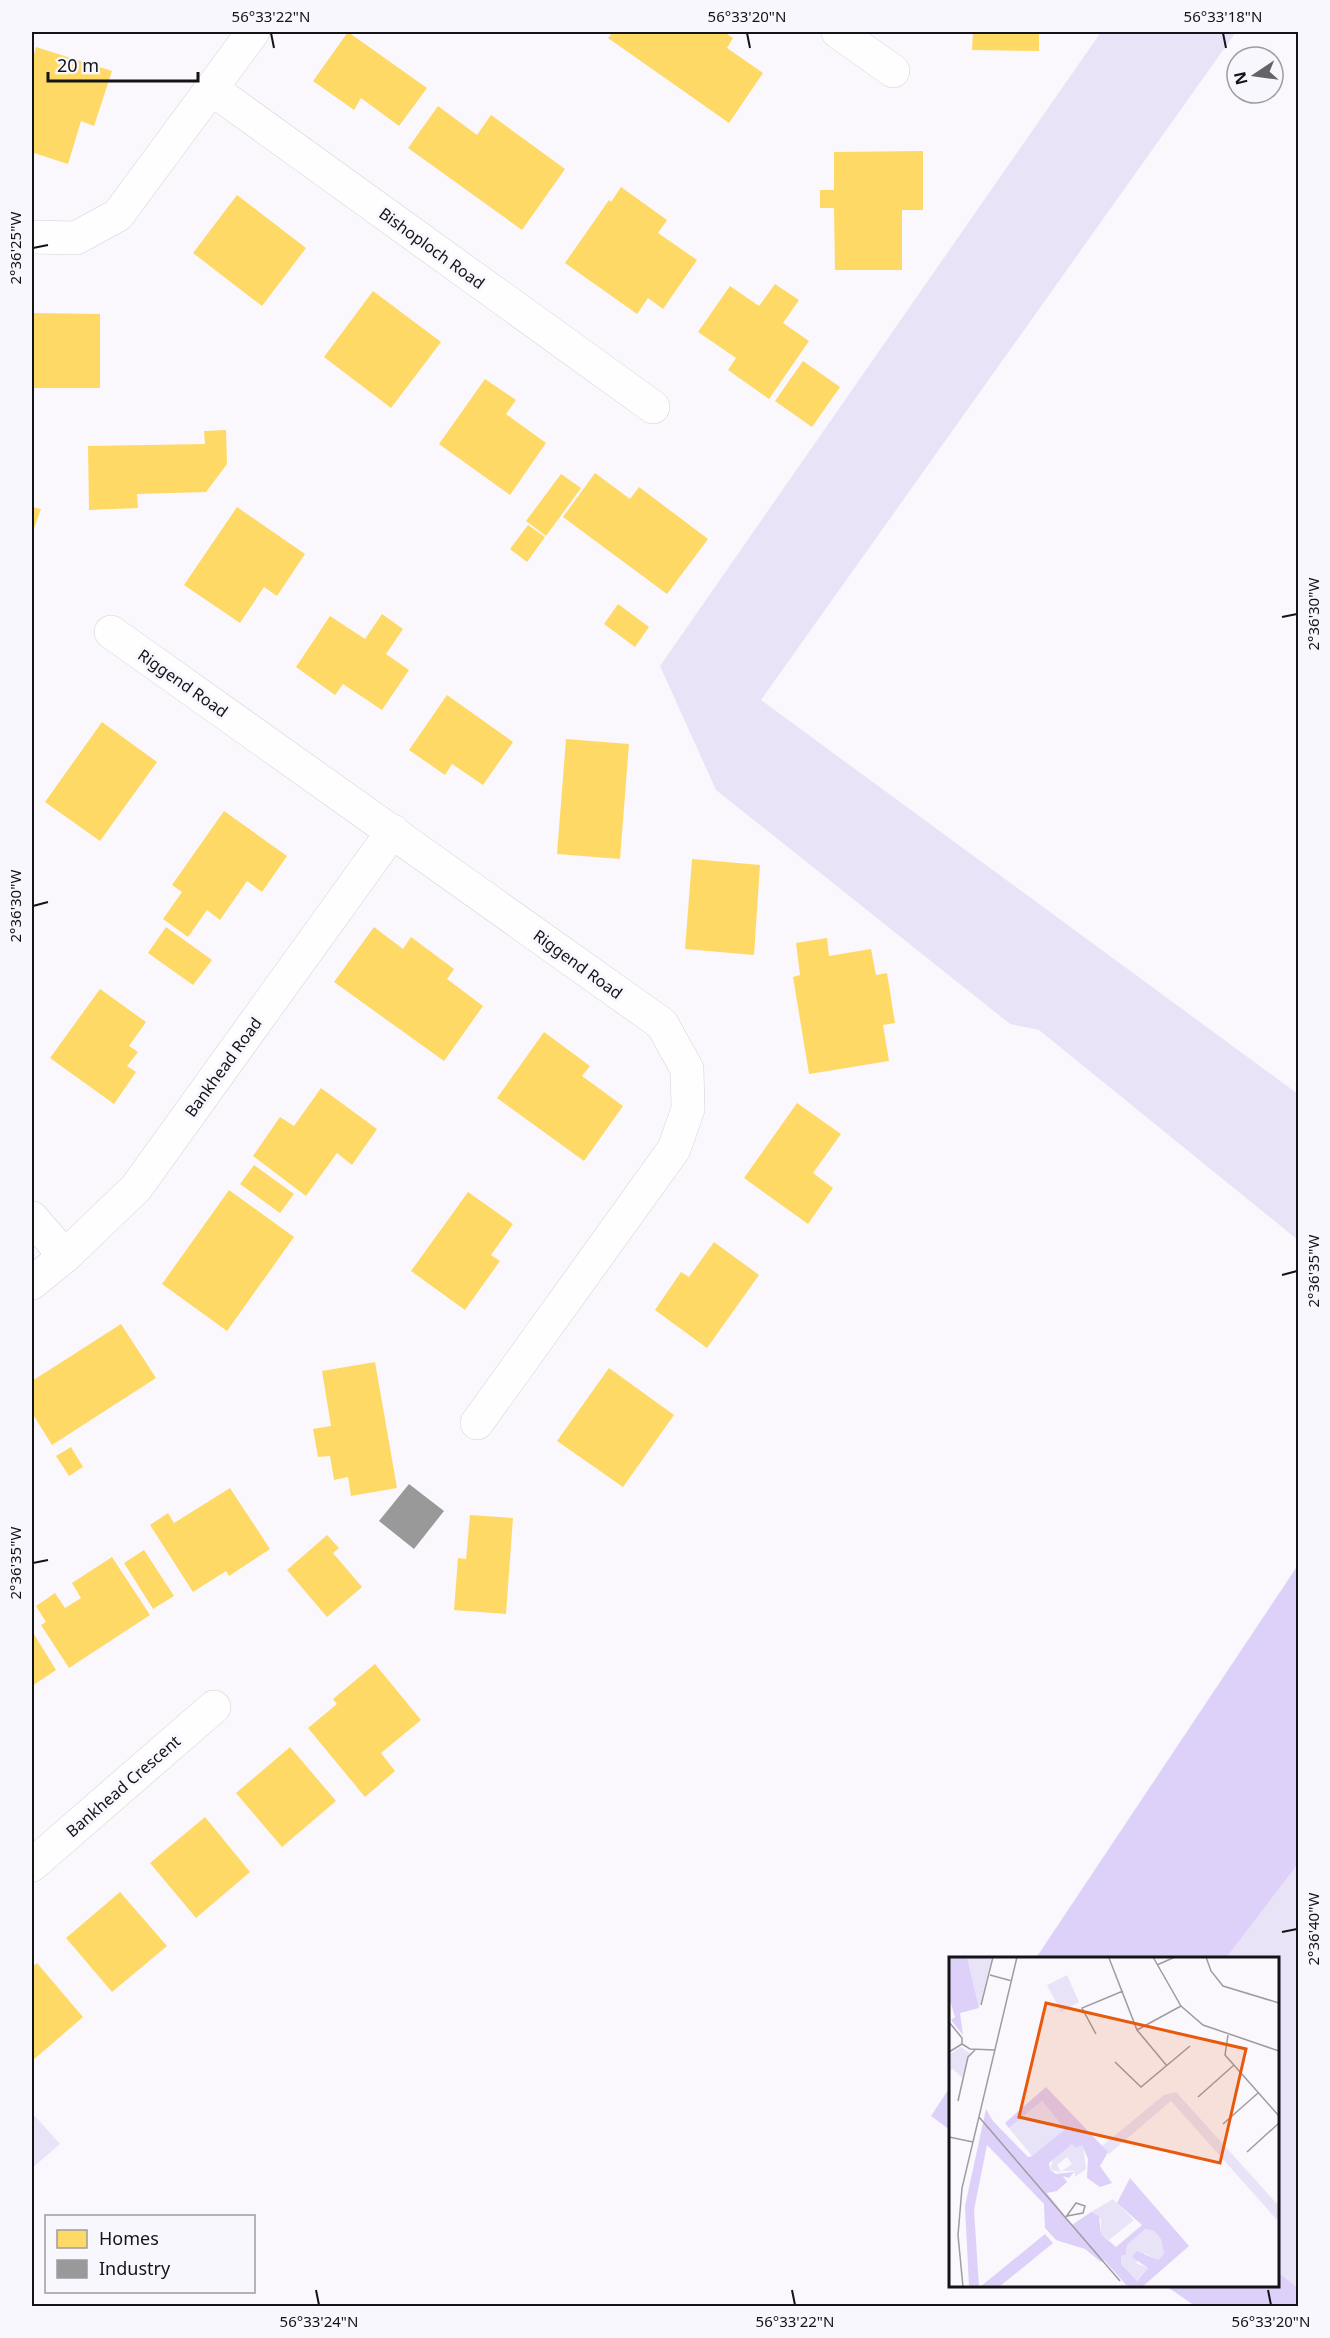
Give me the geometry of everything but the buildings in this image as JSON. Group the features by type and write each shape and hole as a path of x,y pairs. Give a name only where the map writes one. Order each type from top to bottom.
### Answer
{"street":[{"path":"32,237 76,238 118,215 253,32"},
{"path":"838,32 893,71"},
{"name":"Bishoploch Road","path":"212,89 653,407"},
{"name":"Riggend Road","path":"111,632 662,1024 687,1069 688,1109 674,1149 477,1423"},
{"name":"Bankhead Road","path":"32,1283 65,1256 136,1188 393,831"},
{"path":"32,1218 65,1256"},
{"name":"Bankhead Crescent","path":"32,1865 214,1707"}],"shaded area":[{"path":"1101,32 1236,32 761,700 1298,1094 1298,1240 1039,1030 1010,1024 716,790 660,666"},
{"path":"1298,1565 1298,1864 1227,1957 1037,1957"},
{"path":"1298,1864 1298,2288 1279,2273 1279,1957 1227,1957"},
{"path":"949,2089 949,2129 931,2116"},
{"path":"32,2113 60,2144 32,2168"},
{"path":"1279,2273 1298,2288 1298,2306 1195,2306 1167,2287 1279,2287"}]}
